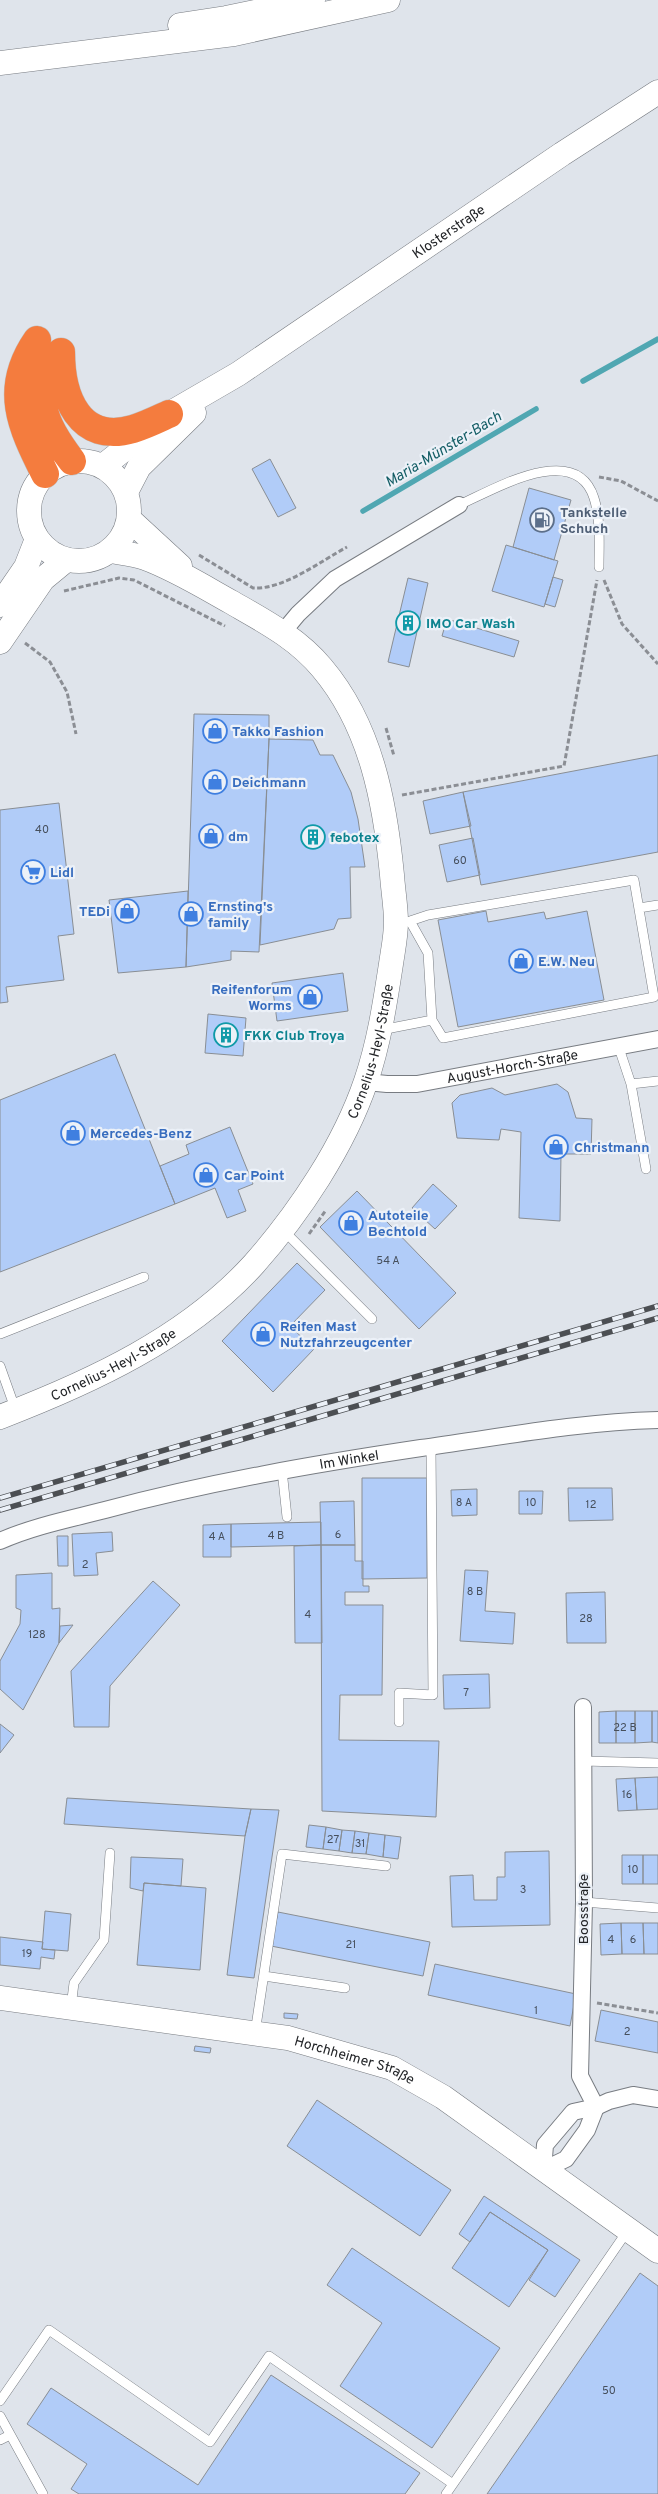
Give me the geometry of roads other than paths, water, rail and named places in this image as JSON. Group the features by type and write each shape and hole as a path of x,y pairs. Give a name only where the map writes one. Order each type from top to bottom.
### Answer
{"highway":[{"path":"37,340 26,355 20,374 18,395 24,430 45,474"},
{"path":"72,461 53,434 44,412 42,395 45,379 61,352 61,372 64,388 76,414 86,424 99,430 112,432 132,429 169,414"}],"main road":[{"path":"0,47 36,45 226,18 313,0"},
{"path":"0,63 234,34 388,0"},
{"name":"Klosterstraße","path":"103,466 169,414 238,374 562,154 658,92"},
{"name":"Klosterstraße","path":"126,492 139,467 182,423 238,374"},
{"path":"72,461 82,461 103,466 112,473 126,492 129,506 129,519 119,542 102,556 84,562 66,560 50,552 37,539 30,523 29,505 34,488 45,474 58,465 72,461"},
{"name":"Cornelius-Heyl-Straße","path":"129,519 204,587"},
{"path":"0,605 26,567 37,539"},
{"name":"Cornelius-Heyl-Straße","path":"8,1414 106,1372 142,1353 228,1290 253,1266 283,1229 309,1192 329,1158 366,1082 403,923 382,799 364,739 346,703 323,669 283,632 204,587 145,558 110,551"},
{"path":"11,641 43,579 66,560"},
{"name":"Horchheimer Straße","path":"0,1998 288,2038 392,2068 443,2097 658,2252"}],"street":[{"path":"283,632 298,614 335,579 459,505"},
{"name":"August-Horch-Straße","path":"366,1082 417,1084 658,1039"},
{"name":"Im Winkel","path":"0,1541 44,1525 151,1497 282,1470 573,1427 658,1420"},
{"name":"Boosstraße","path":"583,1707 584,1902 580,2076 596,2108"},
{"path":"543,2170 545,2145 574,2112 596,2108 609,2101 633,2095 658,2099"},
{"path":"543,2170 566,2159 587,2130 596,2108"}],"lane":[{"path":"459,505 535,474 552,470 576,474 585,482 594,497 598,520 599,567"},
{"path":"634,880 639,908 654,997 443,1038 432,1020 428,953 403,923 428,915 634,880"},
{"path":"639,908 658,905"},
{"path":"379,1030 432,1020"},
{"path":"618,1045 631,1084 646,1169"},
{"path":"631,1084 658,1081"},
{"path":"283,1229 372,1319"},
{"path":"0,1334 144,1277"},
{"path":"0,1366 8,1414"},
{"path":"399,1722 399,1693 433,1695 431,1447"},
{"path":"282,1470 287,1517"},
{"path":"583,1761 658,1763"},
{"path":"71,2008 74,1983 104,1940 110,1853"},
{"path":"255,2033 282,1854 386,1866"},
{"path":"584,1902 658,1908"},
{"path":"264,1976 345,1988"},
{"path":"446,2494 628,2230"},
{"path":"0,2402 49,2330 210,2442 269,2356 453,2484"},
{"path":"0,2416 43,2494"},
{"path":"0,2440 10,2435"}],"waterway":[{"name":"Maria-Münster-Bach","path":"583,381 658,339"},
{"name":"Maria-Münster-Bach","path":"363,511 536,409"}],"railway":[{"path":"0,1498 658,1306"},
{"path":"0,1510 658,1318"}],"place":[{"name":"Tankstelle Schuch","path":"542,520"},
{"name":"IMO Car Wash","path":"408,623"},
{"name":"Takko Fashion","path":"215,731"},
{"name":"Deichmann","path":"215,782"},
{"name":"dm","path":"211,836"},
{"name":"febotex","path":"313,837"},
{"name":"Lidl","path":"33,872"},
{"name":"TEDi","path":"127,911"},
{"name":"Ernsting's family","path":"191,914"},
{"name":"E.W. Neu","path":"521,961"},
{"name":"Reifenforum Worms","path":"310,997"},
{"name":"FKK Club Troya","path":"226,1035"},
{"name":"Mercedes-Benz","path":"73,1133"},
{"name":"Christmann","path":"556,1147"},
{"name":"Car Point","path":"206,1175"},
{"name":"Autoteile Bechtold","path":"351,1223"},
{"name":"Reifen Mast Nutzfahrzeugcenter","path":"263,1334"}]}
